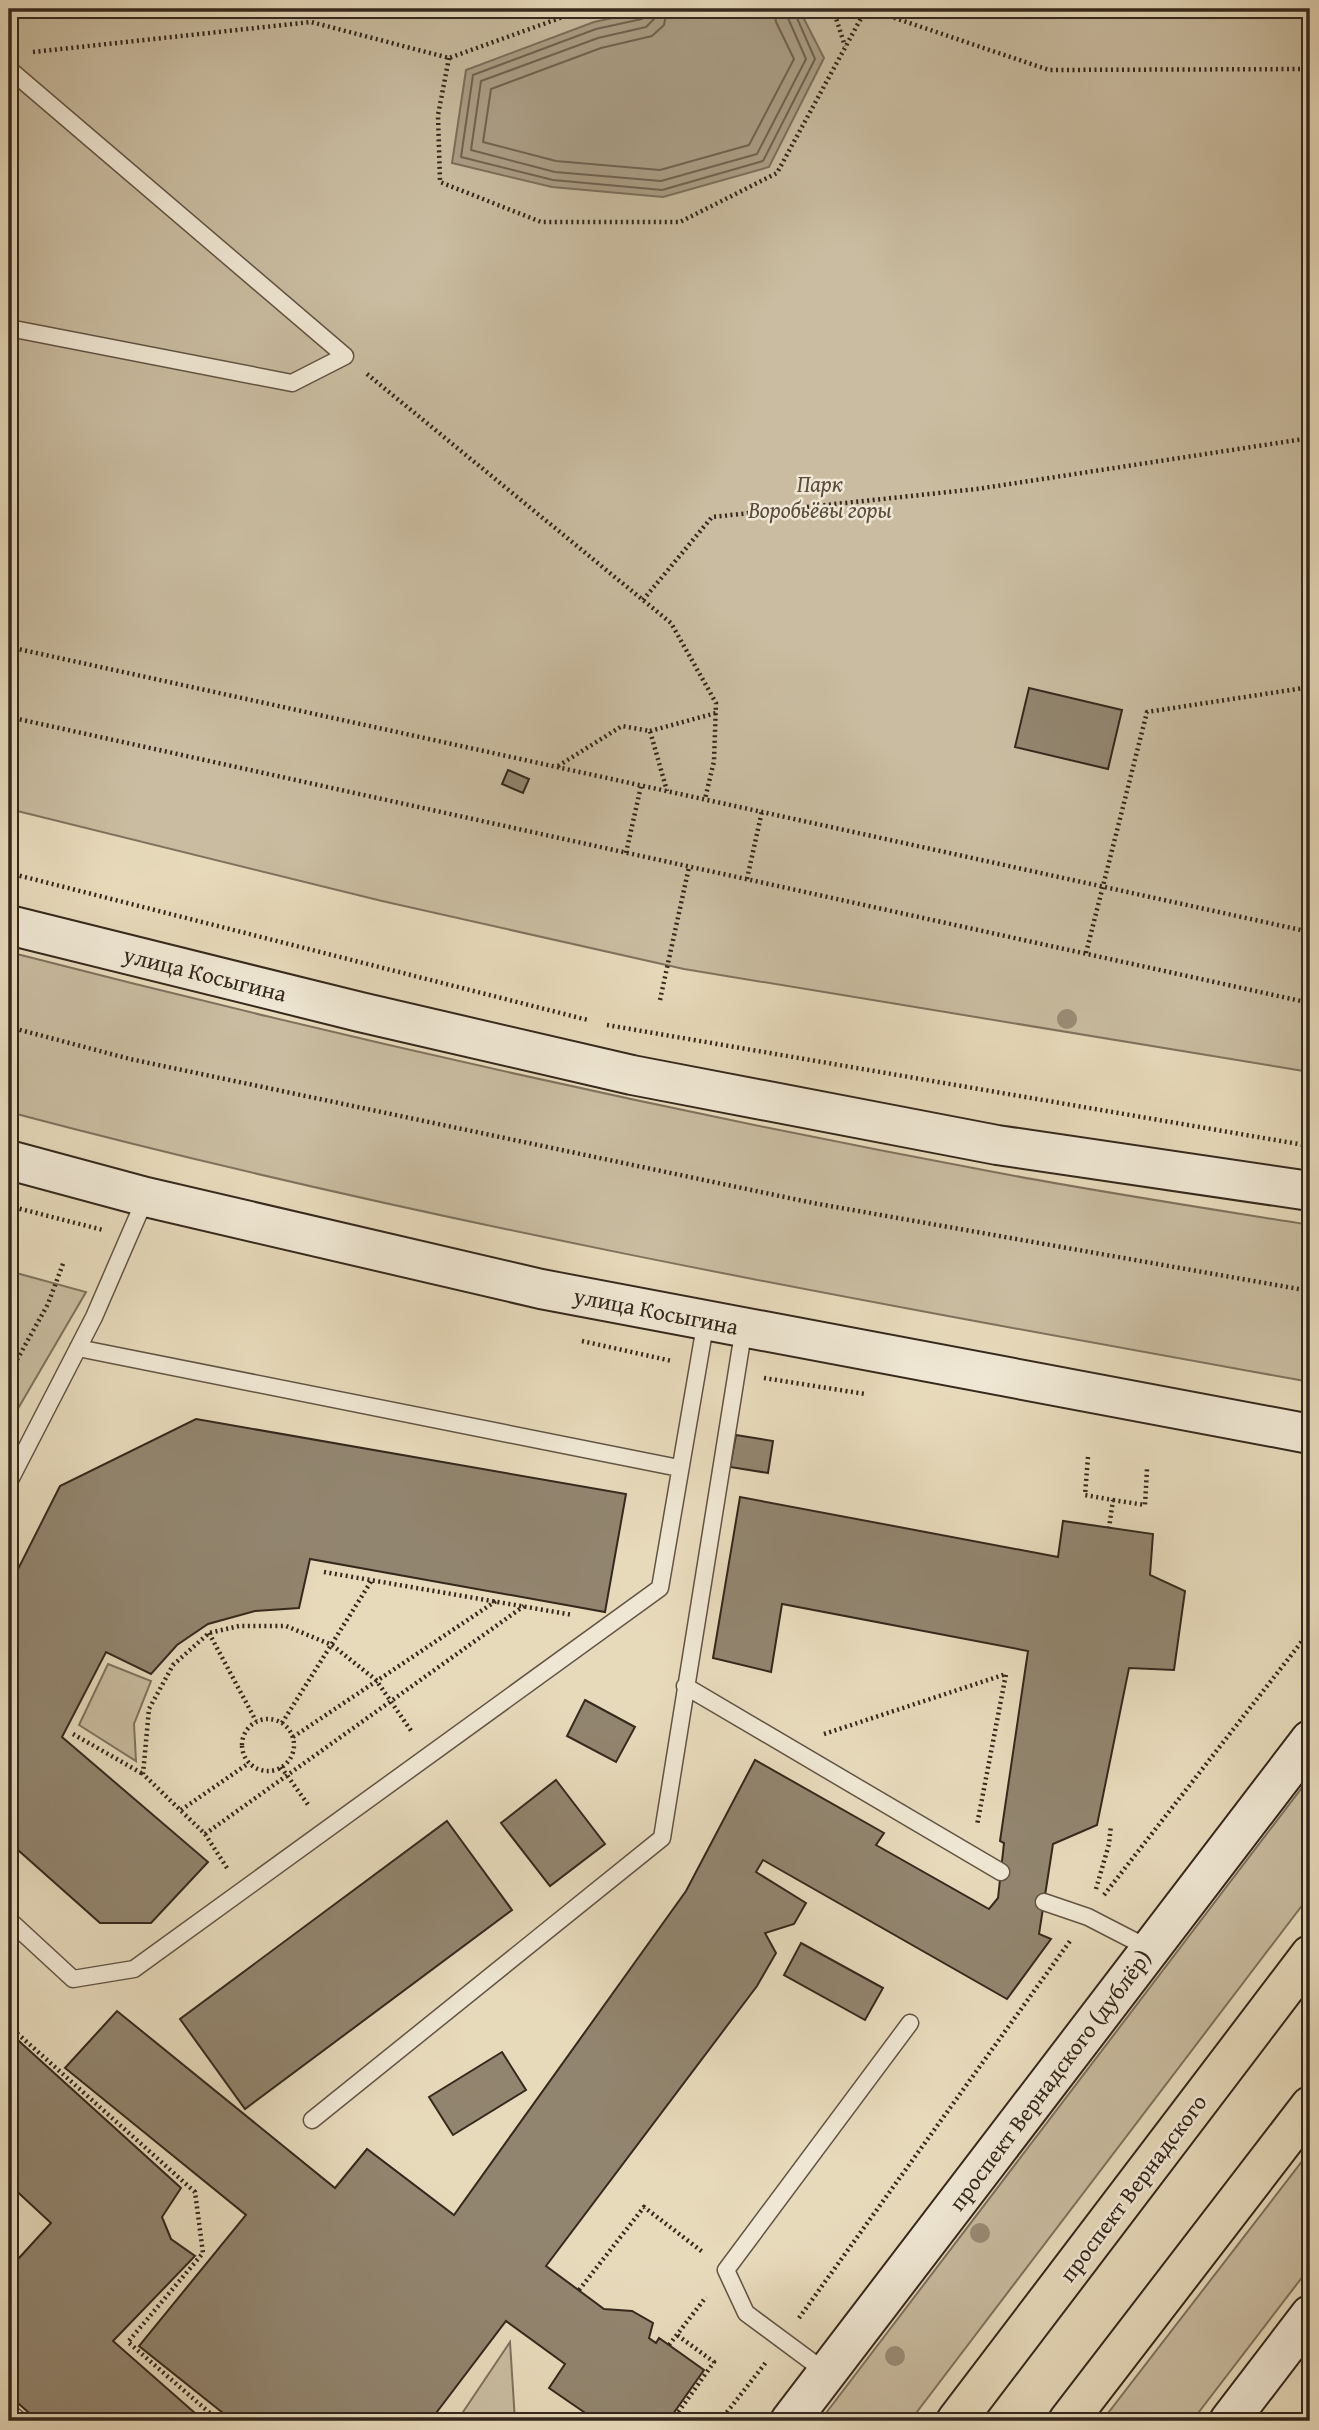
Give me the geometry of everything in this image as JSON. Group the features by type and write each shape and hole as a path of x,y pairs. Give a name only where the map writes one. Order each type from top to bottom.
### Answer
{"main road":[{"name":"улица Косыгина","path":"9,925 359,1012 632,1075 997,1145 1310,1191"},
{"name":"улица Косыгина","path":"9,1160 146,1197 541,1289 1310,1434"},
{"name":"проспект Вернадского (дублёр)","path":"789,2421 1310,1740"},
{"name":"проспект Вернадского","path":"956,2421 1310,1955"},
{"path":"1068,2421 1310,2106"},
{"path":"1229,2421 1310,2315"}],"lane":[{"path":"9,69 345,356 292,383 9,328"},
{"path":"9,1482 78,1348 146,1197"},
{"path":"9,1920 73,1979 134,1969 660,1588 706,1320"},
{"path":"312,2120 662,1838 744,1327"},
{"path":"78,1348 679,1468"},
{"path":"685,1686 1001,1872"},
{"path":"1044,1902 1088,1917 1150,1950"},
{"path":"827,2373 782,2342 747,2313 726,2270 910,2023"},
{"path":"9,2412 20,2421"}],"path":[{"path":"22,54 311,22 449,58 584,9"},
{"path":"833,9 845,47"},
{"path":"449,58 438,115 439,182 541,222 680,222 714,208 777,173 867,9 1049,70 1310,69"},
{"path":"345,356 671,623 716,703 713,761 705,799"},
{"path":"643,600 712,517 976,489 1310,438"},
{"path":"9,647 1310,932"},
{"path":"1086,953 1147,712 1310,687"},
{"path":"558,767 622,726 650,731 716,713"},
{"path":"9,717 1310,1003"},
{"path":"650,731 667,791"},
{"path":"626,853 642,786"},
{"path":"747,879 762,811"},
{"path":"660,1000 689,867"},
{"path":"9,873 590,1021"},
{"path":"604,1024 1310,1146"},
{"path":"9,1027 130,1059 813,1203 1310,1291"},
{"path":"9,1374 48,1304 64,1261"},
{"path":"1088,1457 1085,1495 1145,1505 1147,1469"},
{"path":"1109,1528 1113,1500"},
{"path":"324,1572 612,1622"},
{"path":"282,1723 372,1580"},
{"path":"293,1737 496,1601"},
{"path":"205,1834 524,1606"},
{"path":"143,1774 149,1709 173,1665 209,1633 239,1626 286,1626 332,1645 376,1680 429,1755"},
{"path":"720,2421 782,2342 1088,1917 1310,1631"},
{"path":"209,1633 256,1721"},
{"path":"787,1746 1006,1674 972,1854"},
{"path":"265,1718 282,1723 293,1737 292,1754 281,1767 264,1770 249,1763 242,1748 242,1740 250,1726 265,1718"},
{"path":"73,1734 143,1774 205,1834 242,1890"},
{"path":"180,1810 249,1763"},
{"path":"281,1767 299,1792"},
{"path":"1088,1917 1109,1844 1111,1825"},
{"path":"9,2026 195,2192 203,2253 128,2342 219,2421"},
{"path":"579,2290 644,2207 726,2270 669,2346"},
{"path":"672,2421 714,2362 677,2335"}],"green space":[{"name":"Парк Воробьёвы горы","path":"9,9 1310,9 1310,1072 684,969 382,901 9,809"},
{"path":"9,952 377,1042 746,1123 1033,1179 1310,1225 1310,1382 983,1323 494,1227 170,1153 9,1112"},
{"path":"9,1271 86,1292 9,1424"},
{"path":"108,1664 151,1681 134,1724 136,1761 79,1725"},
{"path":"1310,1777 1310,1895 910,2421 820,2421"},
{"path":"1310,2151 1310,2267 1192,2421 1102,2421"},
{"path":"510,2342 515,2421 457,2421"}],"water":[{"path":"655,9 799,9 824,58 769,167 663,197 552,187 452,163 466,70 594,22"}],"building":[{"path":"1029,688 1122,710 1108,769 1015,747"},
{"path":"508,770 529,779 523,793 502,784"},
{"path":"196,1419 626,1494 605,1612 310,1559 299,1608 255,1611 208,1624 177,1645 151,1674 106,1652 62,1737 208,1862 151,1923 100,1923 9,1842 9,1587 60,1486"},
{"path":"736,1435 773,1441 768,1473 730,1467"},
{"path":"740,1497 1058,1557 1063,1521 1153,1534 1150,1575 1185,1591 1174,1670 1129,1668 1097,1825 1053,1844 1039,1934 1051,1939 1007,1999 763,1860 756,1872 806,1903 794,1924 765,1933 776,1953 757,1986 546,2266 604,2309 632,2311 653,2323 649,2338 656,2343 659,2338 704,2370 668,2421 597,2421 549,2388 565,2364 506,2321 430,2421 233,2421 139,2346 246,2215 65,2068 117,2011 335,2188 367,2149 454,2215 686,1891 755,1760 884,1833 876,1845 989,1909 998,1898 1004,1843 1000,1841 1028,1651 782,1604 771,1672 713,1658"},
{"path":"585,1700 635,1727 616,1762 567,1736"},
{"path":"556,1780 605,1844 550,1886 501,1823"},
{"path":"447,1821 512,1910 245,2109 180,2019"},
{"path":"801,1943 883,1988 865,2020 784,1975"},
{"path":"9,2032 181,2188 162,2217 171,2239 195,2256 113,2341 204,2421 52,2421 46,2416 43,2421 38,2421 9,2395 9,2269 51,2223 9,2184"},
{"path":"502,2052 526,2090 453,2135 429,2097"}]}
